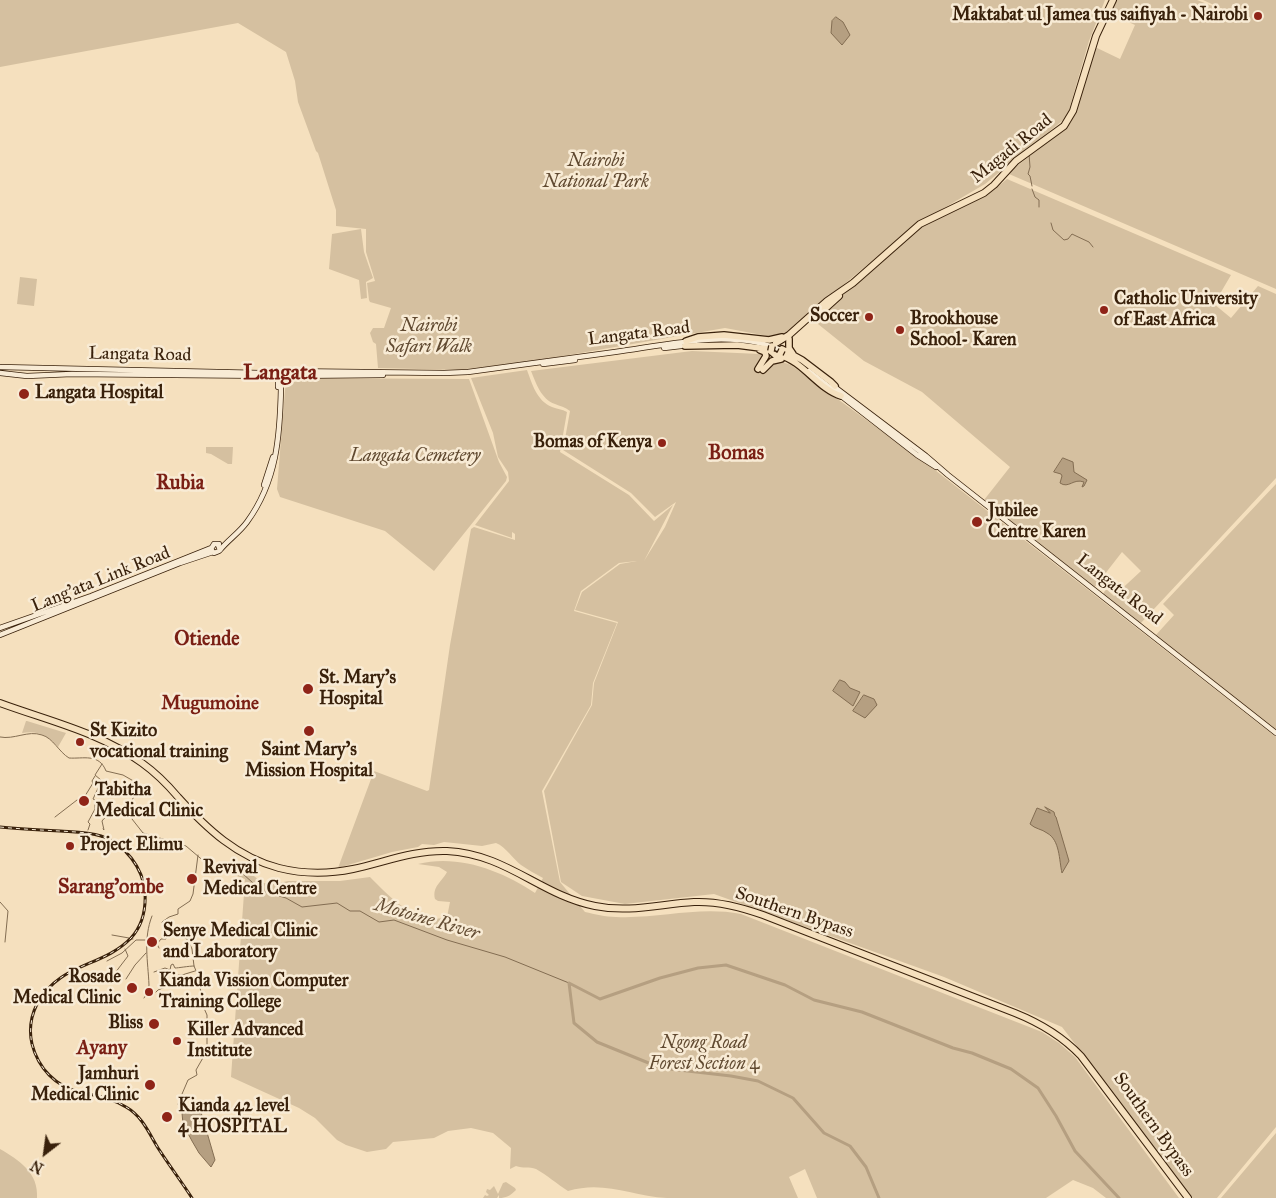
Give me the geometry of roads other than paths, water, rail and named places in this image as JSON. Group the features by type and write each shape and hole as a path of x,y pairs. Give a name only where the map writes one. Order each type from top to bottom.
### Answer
{"highway":[{"name":"Magadi Road","path":"782,351 788,339 920,224 984,193 1016,161 1064,126 1073,111 1094,40 1113,0"},
{"name":"Magadi Road","path":"772,347 829,303"},
{"name":"Southern Bypass","path":"0,705 66,724 93,735 128,754 157,777 221,843 250,861 274,870 300,875 330,876 352,873 414,857 436,854 460,856 491,863 516,874 557,897 592,908 631,912 703,905 734,909 767,919 1021,1018 1056,1037 1078,1056 1186,1198"}],"main road":[{"path":"685,343 696,338 724,334 775,340 786,335 809,315 817,311"},
{"path":"685,343 729,337 772,347"},
{"name":"Langata Road","path":"206,374 261,373 280,378 296,371 433,374 468,372 727,339 769,346 791,355 835,386 1276,732"},
{"path":"788,339 789,348 793,354"},
{"name":"Langata Road","path":"0,367 99,372 270,376 280,378 290,375 457,375 685,343 727,342 772,347"},
{"path":"685,343 729,344 762,348 780,344 782,351 792,361 823,385"},
{"path":"729,344 765,352 766,358 760,370 774,360 783,359 841,396"},
{"path":"772,347 774,355 782,351 793,354 835,386"},
{"name":"Langata Road","path":"782,351 918,455 944,472"},
{"path":"19,367 16,372 19,376"},
{"path":"41,368 43,372 41,376"},
{"name":"Langata Road","path":"0,373 19,376 41,376 99,372"},
{"path":"270,376 275,379 280,378"},
{"path":"219,548 242,528 256,508 273,469 277,447 280,378"},
{"path":"219,548 214,544 212,550 217,553 219,548 238,529 262,490 273,457 280,378"},
{"name":"Lang'ata Link Road","path":"1,628 92,596 212,550"},
{"name":"Lang'ata Link Road","path":"0,634 212,550"}],"waterway":[{"path":"1029,154 1030,167 1028,174 1032,186"},
{"path":"1032,189 1035,197 1039,200 1039,207"},
{"path":"1051,223 1053,230 1064,240 1068,239 1072,234 1089,242 1093,247"},
{"name":"Motoine River","path":"0,737 42,735 69,758 95,759 103,765 106,771 123,775 137,783 137,791 131,802 132,819 143,833 186,846 206,863 217,869 243,874 262,891 286,898 302,907 337,903 350,911 360,911 379,922 394,920 447,940 505,957 569,983"},
{"path":"88,830 90,824 88,822 95,809 95,800 93,799 99,786 97,784 101,780 95,775 102,764"},
{"path":"55,817 85,796 95,776"},
{"path":"103,829 102,821 104,818 120,810 122,807 130,807"},
{"path":"182,1094 188,1080 197,1075 196,1070 207,1047 207,1015 203,1006 201,983 194,966 192,949 188,940 170,932 162,922 178,914 178,909 190,901 193,894 198,855"},
{"path":"0,902 8,911 5,942"},
{"path":"144,998 148,992 149,985 147,942 152,916"},
{"path":"159,948 157,944 161,939 166,939 169,933"},
{"path":"112,935 129,938"},
{"path":"107,961 122,953 136,940 145,940"},
{"path":"115,973 128,956 125,949"},
{"path":"126,979 146,953"},
{"path":"154,972 165,968 170,970 173,964 175,968 194,966"},
{"path":"569,983 600,999 660,978 698,968 726,965 785,985 814,1000 862,1012 953,1048 972,1053 1011,1069 1038,1088 1075,1151 1119,1198"},
{"path":"156,992 175,983 178,975 195,971"},
{"path":"569,983 574,1023 597,1042 656,1066 758,1081 793,1098 824,1133 850,1146 866,1167 879,1198"},
{"path":"178,1104 184,1095"}],"railway":[{"path":"0,827 81,832 101,836 118,845 137,866 144,883 145,905 141,922 135,933 120,948 69,973 57,980 46,990 33,1013 31,1039 35,1053 43,1068 63,1086 115,1101 132,1111 145,1125 158,1148 192,1198"}],"place":[{"name":"Maktabat ul Jamea tus saifiyah - Nairobi","path":"1258,16"},
{"name":"Catholic University of East Africa","path":"1104,310"},
{"name":"Soccer","path":"869,317"},
{"name":"Brookhouse School- Karen","path":"900,330"},
{"name":"Langata Hospital","path":"24,394"},
{"name":"Bomas of Kenya","path":"662,443"},
{"name":"Jubilee Centre Karen","path":"977,522"},
{"name":"St. Mary's Hospital","path":"308,689"},
{"name":"Saint Mary's Mission Hospital","path":"309,731"},
{"name":"St Kizito vocational training","path":"80,742"},
{"name":"Tabitha Medical Clinic","path":"84,801"},
{"name":"Project Elimu","path":"70,846"},
{"name":"Revival Medical Centre","path":"192,879"},
{"name":"Senye Medical Clinic and Laboratory","path":"152,942"},
{"name":"Rosade Medical Clinic","path":"132,988"},
{"name":"Kianda Vission Computer Training College","path":"149,992"},
{"name":"Bliss","path":"154,1024"},
{"name":"Killer Advanced Institute","path":"177,1041"},
{"name":"Jamhuri Medical Clinic","path":"150,1085"},
{"name":"Kianda 42 level 4 HOSPITAL","path":"167,1117"}],"district":[{"name":"Langata","path":"280,374"},
{"name":"Bomas","path":"736,454"},
{"name":"Rubia","path":"180,484"},
{"name":"Otiende","path":"207,640"},
{"name":"Mugumoine","path":"210,704"},
{"name":"Sarang'ombe","path":"111,888"},
{"name":"Ayany","path":"102,1049"}],"park label":[{"name":"Nairobi National Park","path":"596,172"},
{"name":"Nairobi Safari Walk","path":"429,337"},
{"name":"Langata Cemetery","path":"415,457"},
{"name":"Ngong Road Forest Section 4","path":"704,1054"}]}
